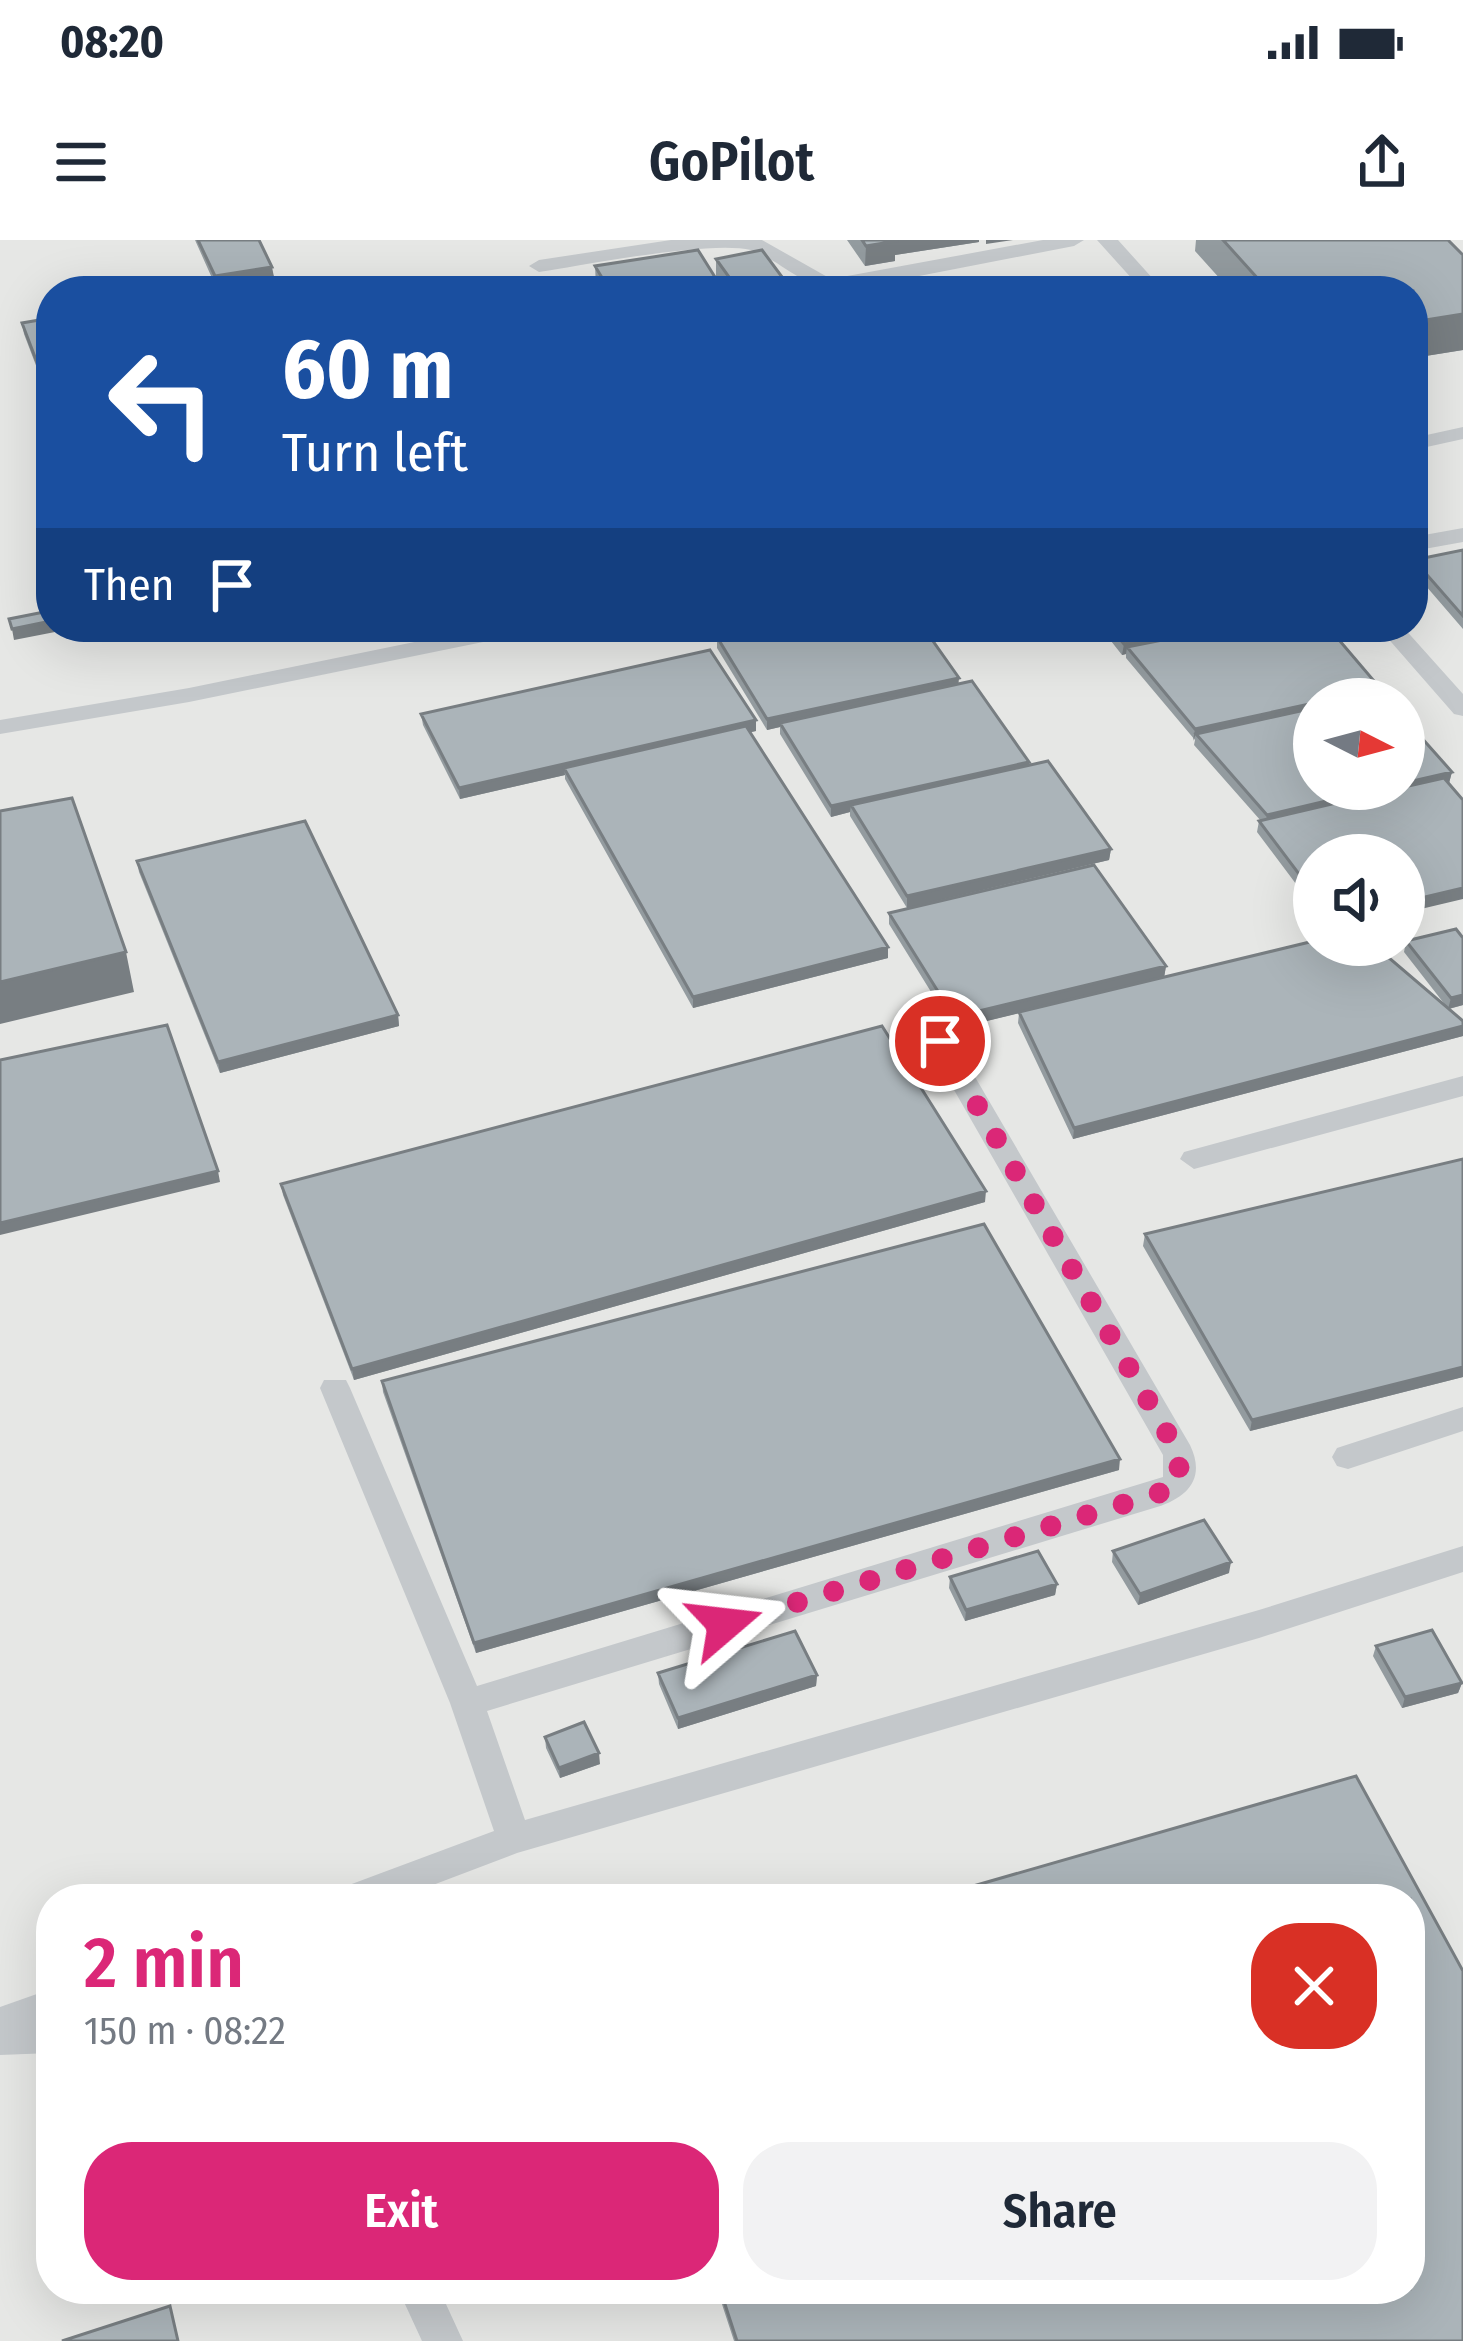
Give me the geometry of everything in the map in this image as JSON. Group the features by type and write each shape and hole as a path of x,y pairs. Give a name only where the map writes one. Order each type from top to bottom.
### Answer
{"lane":[{"path":"539,266 709,240 753,243 808,276"},
{"path":"894,276 1073,240"},
{"path":"1107,240 1140,276"},
{"path":"1428,441 1463,433"},
{"path":"1428,541 1463,535"},
{"path":"0,727 447,642"},
{"path":"1403,642 1463,710"},
{"path":"466,1703 1157,1494 1179,1483 1179,1454 940,1041"},
{"path":"1194,1159 1463,1086"},
{"path":"335,1388 466,1703 514,1839"},
{"path":"1348,1457 1463,1419"},
{"path":"394,1884 514,1839 1259,1624 1463,1559"},
{"path":"0,2024 36,2011"},
{"path":"0,2038 36,2037"},
{"path":"426,2304 444,2341"},
{"path":"439,2304 444,2341"}],"shaded area":[{"path":"0,240 1463,240 1463,2341 0,2341"}],"building":[{"path":"198,240 259,240 272,267 215,276"},
{"path":"862,240 895,240 896,241 866,246"},
{"path":"1223,240 1448,240 1463,255 1463,314 1428,320 1428,276 1255,276"},
{"path":"698,250 714,276 601,276 595,266"},
{"path":"762,250 781,276 728,276 716,259"},
{"path":"36,321 36,360 22,323"},
{"path":"1463,550 1463,616 1428,576 1428,557"},
{"path":"36,614 36,624 12,629 9,619"},
{"path":"720,642 934,642 959,678 767,719"},
{"path":"1152,642 1341,642 1371,678 1293,678 1293,708 1195,729 1127,647"},
{"path":"710,650 756,720 459,788 421,714"},
{"path":"972,681 1029,762 831,806 780,723"},
{"path":"1293,713 1293,809 1267,815 1196,734"},
{"path":"746,726 888,947 693,997 564,768"},
{"path":"1425,742 1452,772 1425,778"},
{"path":"1048,761 1111,849 907,896 851,805"},
{"path":"1444,778 1463,800 1463,888 1425,897 1425,834 1293,834 1293,866 1259,821 1306,810 1425,810 1425,782"},
{"path":"72,798 126,952 0,982 0,811"},
{"path":"305,821 398,1015 218,1062 137,861"},
{"path":"1094,865 1166,966 954,1017 889,913"},
{"path":"1456,929 1463,938 1463,995 1451,998 1425,965 1425,936"},
{"path":"1293,946 1293,966 1399,966 1463,1021 1463,1026 1074,1128 1019,1012"},
{"path":"167,1025 218,1171 0,1223 0,1060"},
{"path":"882,1026 986,1191 352,1369 281,1184"},
{"path":"1463,1159 1463,1367 1252,1420 1145,1234"},
{"path":"984,1224 1120,1459 474,1643 382,1381"},
{"path":"1204,1520 1231,1562 1140,1594 1113,1551"},
{"path":"1038,1551 1057,1584 966,1610 950,1577"},
{"path":"1432,1630 1462,1683 1405,1697 1376,1646"},
{"path":"795,1631 817,1675 678,1718 658,1673"},
{"path":"584,1722 599,1753 559,1768 545,1737"},
{"path":"1356,1776 1415,1884 980,1884"},
{"path":"1425,1902 1463,1971 1463,2341 737,2341 725,2304 1425,2304"},
{"path":"170,2306 178,2341 62,2341"}],"route":[{"path":"725,1624 1157,1494 1179,1483 1179,1454 940,1041"}]}
